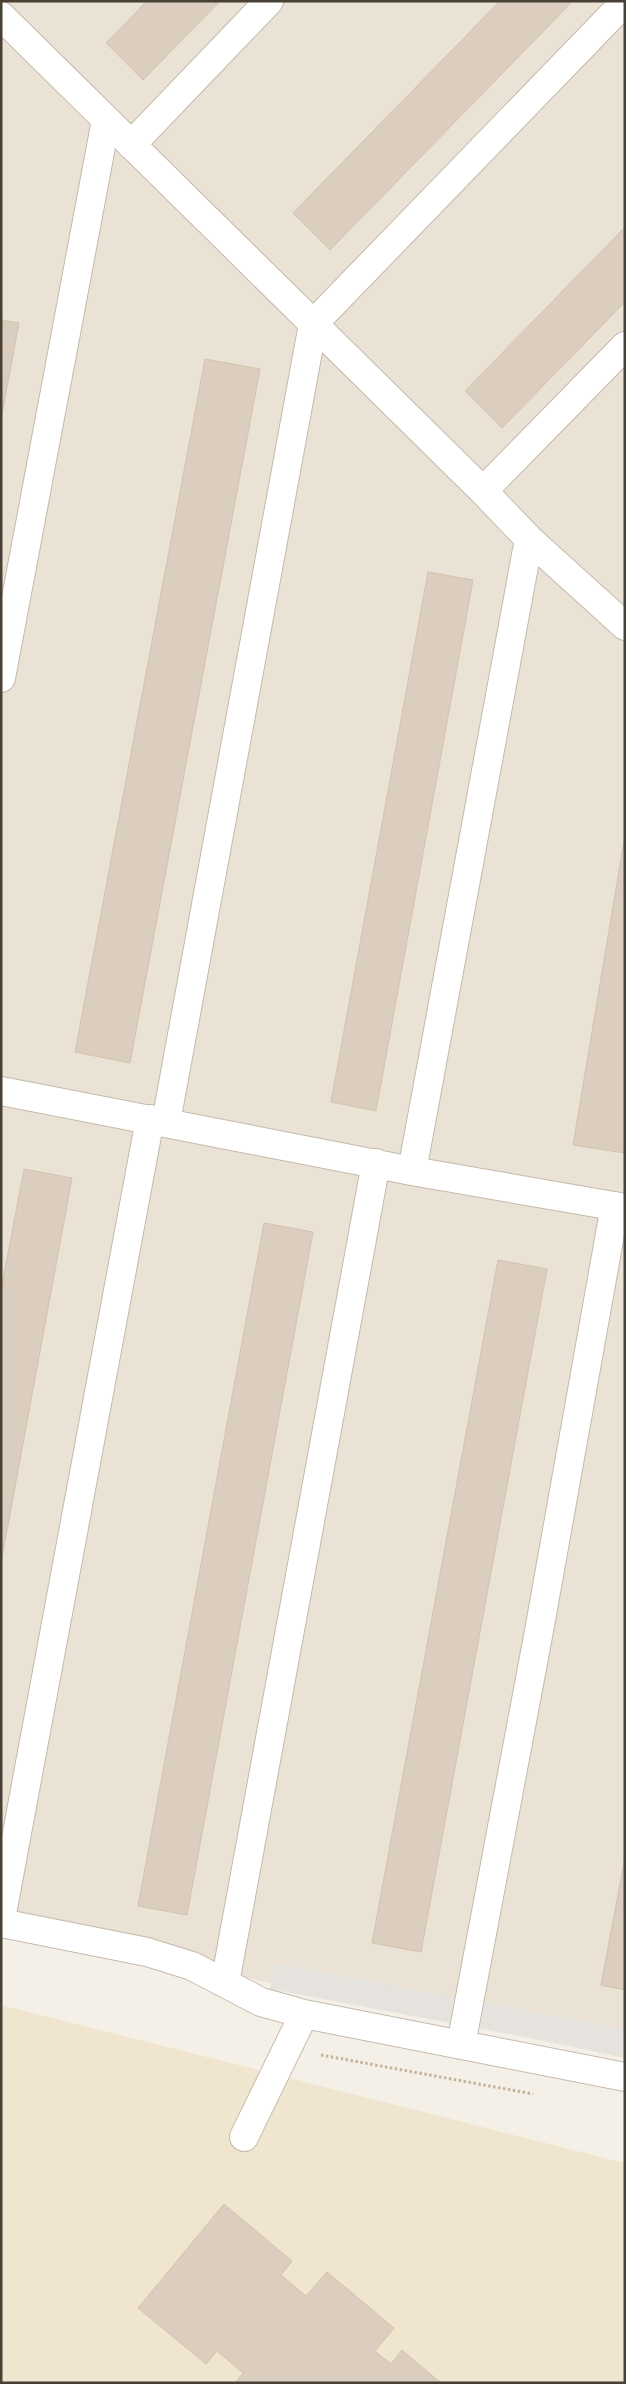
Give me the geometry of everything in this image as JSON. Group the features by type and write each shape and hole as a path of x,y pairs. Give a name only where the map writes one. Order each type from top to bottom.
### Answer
{"lane":[{"path":"131,145 269,1"},
{"path":"625,2 313,324 1,1921 147,1952 192,1966 261,2002 304,2014 625,2077"},
{"path":"1,16 483,491 529,539 625,626"},
{"path":"1,678 106,120"},
{"path":"483,491 625,346"},
{"path":"412,1171 529,539"},
{"path":"1,1091 376,1162 412,1171 620,1207 461,2045"},
{"path":"225,1983 376,1162"},
{"path":"244,2136 304,2014"}],"path":[{"path":"287,2049 538,2095"}],"shaded area":[{"path":"1,1 625,1 625,2058 1,1926"},
{"path":"274,1963 625,2029 625,2056 270,1989"},
{"path":"1,2005 625,2163 625,2383 1,2383"}],"building":[{"path":"147,1 220,1 143,80 106,43"},
{"path":"500,1 573,1 330,250 293,213"},
{"path":"625,227 625,302 502,428 465,391"},
{"path":"1,320 19,323 1,419"},
{"path":"205,359 260,369 130,1063 75,1052"},
{"path":"428,572 473,580 376,1111 331,1102"},
{"path":"625,835 625,1153 573,1145"},
{"path":"24,1169 72,1178 1,1563 1,1290"},
{"path":"264,1223 313,1232 187,1915 138,1906"},
{"path":"498,1260 547,1269 421,1952 372,1943"},
{"path":"625,1857 625,1990 601,1985"},
{"path":"224,2204 292,2261 281,2275 306,2296 327,2272 394,2328 375,2351 391,2364 402,2350 441,2383 235,2383 243,2373 217,2351 206,2364 138,2308"}]}
